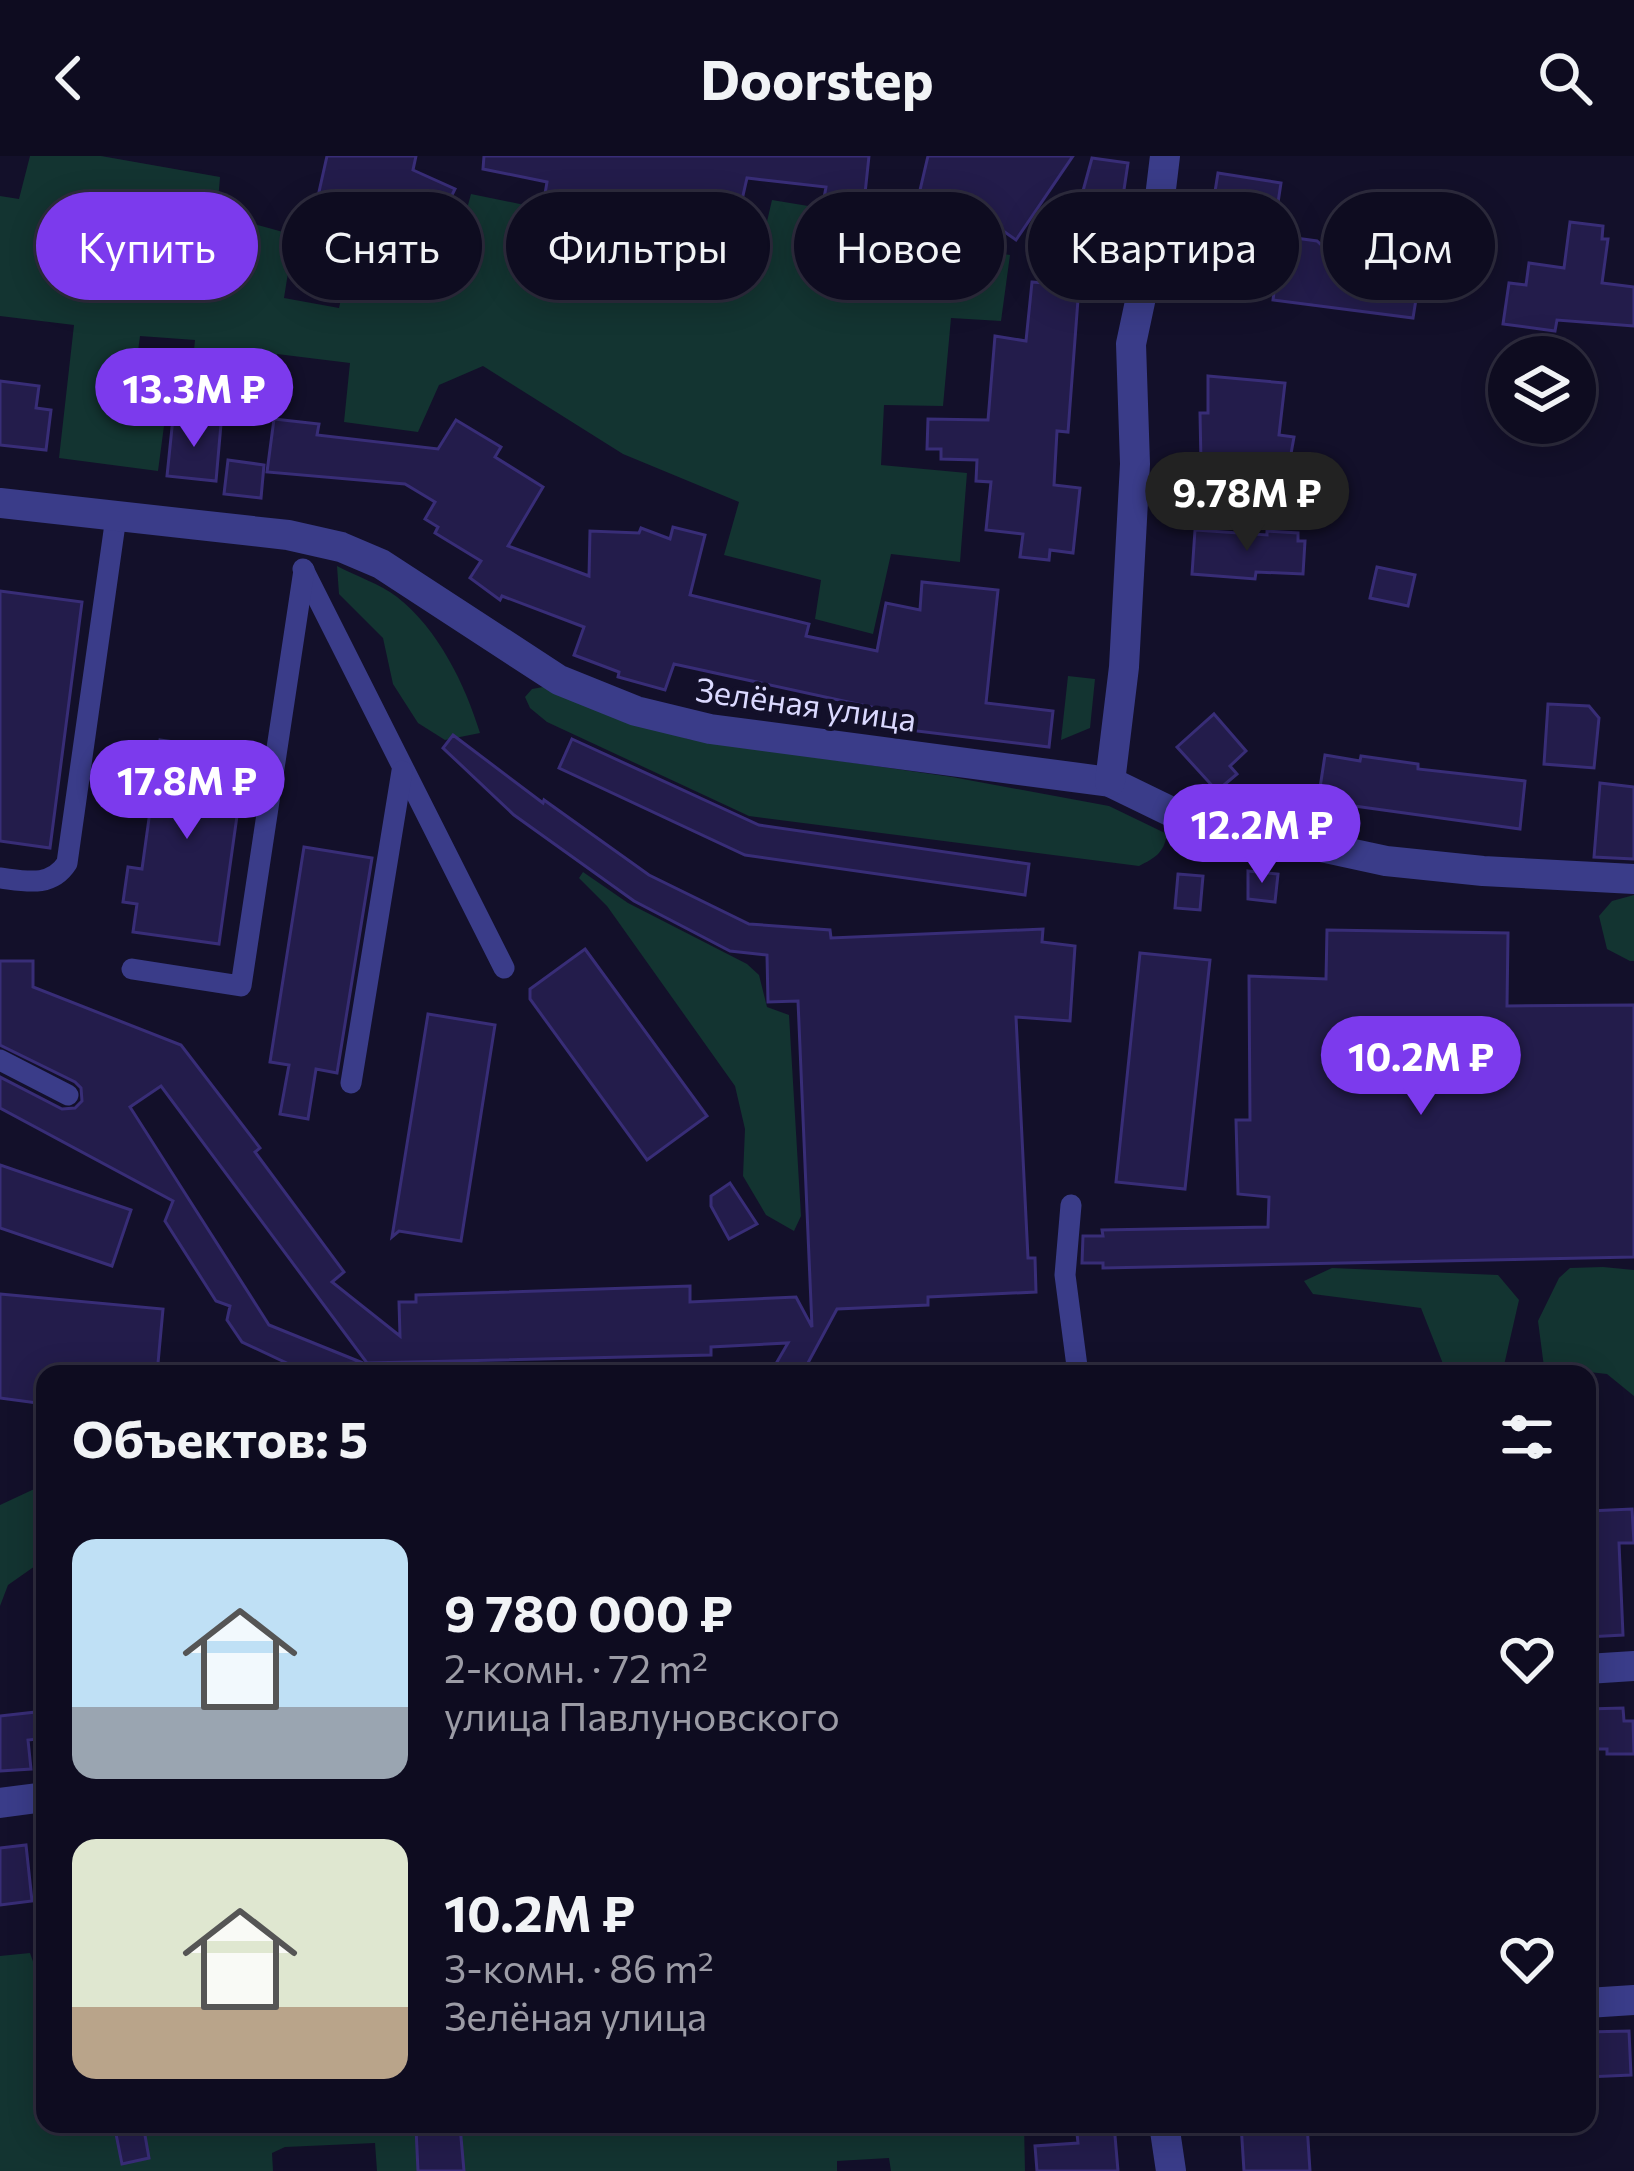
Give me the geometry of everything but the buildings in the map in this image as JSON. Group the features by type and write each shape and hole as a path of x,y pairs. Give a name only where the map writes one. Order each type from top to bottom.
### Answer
{"street":[{"path":"1109,782 1124,667 1135,464 1131,344 1157,222 1165,156"},
{"name":"Зелёная улица","path":"0,503 288,535 341,547 381,564 559,680 636,711 710,729 1109,782 1183,817 1387,861 1634,879"},
{"path":"1596,1668 1634,1666"},
{"path":"0,1803 36,1799"},
{"path":"1596,2002 1634,2000"},
{"path":"1165,2133 1171,2171"}],"lane":[{"path":"0,878 37,882 50,879 67,863 116,517"},
{"path":"288,535 504,968"},
{"path":"132,969 241,986 304,571"},
{"path":"351,1083 402,771"},
{"path":"0,1060 68,1095"},
{"path":"1071,1204 1065,1275 1077,1365"}],"green space":[{"path":"30,156 101,156 220,177 219,192 36,192 36,300 258,300 258,225 282,232 282,300 339,308 341,300 482,300 482,196 506,201 506,300 770,300 772,200 794,204 794,300 1004,300 1001,321 951,318 943,406 884,405 881,465 967,473 960,562 891,554 873,634 815,619 821,580 724,555 739,502 623,454 483,366 439,385 418,432 344,422 350,363 277,354 268,411 189,403 195,340 140,336 131,405 166,411 158,471 59,458 74,325 0,316 0,196 19,199"},
{"path":"1004,254 1010,255 1004,299"},
{"path":"337,566 390,592 425,625 458,677 480,733 445,740 418,723 393,684 383,638 339,594"},
{"path":"1068,676 1095,679 1090,728 1061,740"},
{"path":"543,687 688,739 952,777 1109,806 1167,834 1166,841 1158,854 1139,866 749,816 547,722 525,697"},
{"path":"583,872 628,903 747,964 759,975 767,1007 789,1015 801,1216 794,1231 766,1215 743,1176 745,1129 735,1086 607,906 579,878"},
{"path":"1634,895 1634,961 1630,961 1607,949 1599,916 1612,901"},
{"path":"1332,1268 1498,1275 1519,1300 1504,1365 1443,1365 1421,1308 1313,1294 1304,1281"},
{"path":"1570,1268 1634,1270 1634,1396 1607,1374 1596,1373 1596,1365 1544,1365 1538,1321 1559,1278"},
{"path":"36,1488 36,1565 8,1585 0,1606 0,1505"},
{"path":"30,1953 36,1970 36,2133 1024,2133 1025,2171 891,2171 889,2158 837,2161 837,2171 377,2171 375,2143 285,2147 272,2153 273,2171 0,2171 0,1956"}]}
